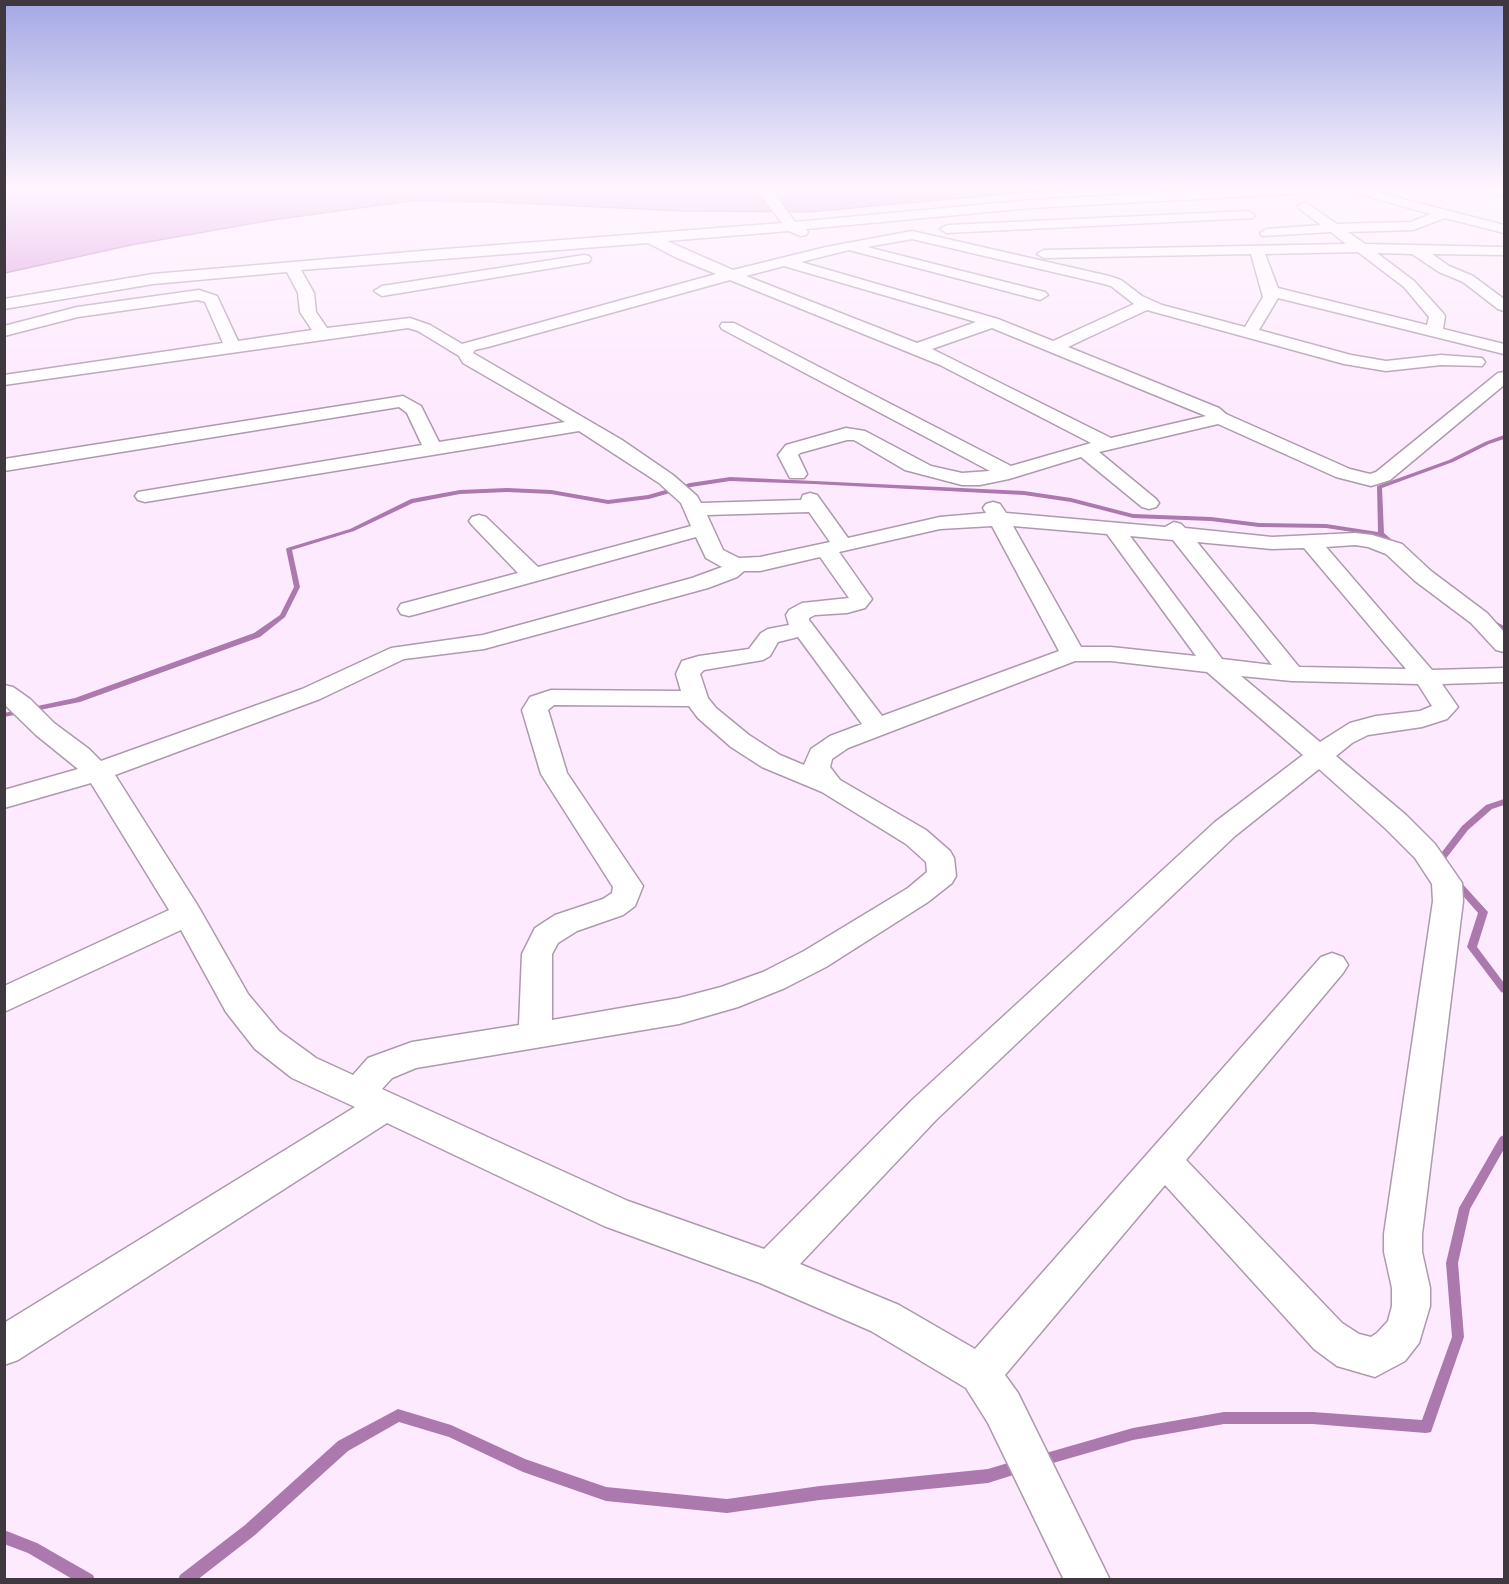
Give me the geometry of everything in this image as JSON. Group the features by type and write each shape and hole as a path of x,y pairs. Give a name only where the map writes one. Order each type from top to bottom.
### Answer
{"street":[{"path":"4,304 118,283 342,262"},
{"path":"354,262 410,323"},
{"path":"375,283 519,262"},
{"path":"702,262 917,349 979,377 1108,444"},
{"path":"465,354 468,348 482,343 780,262"},
{"path":"787,262 992,322 1213,412 1220,418 1343,473 1371,480 1383,476 1504,377"},
{"path":"908,262 1040,295"},
{"path":"1033,262 1116,282 1147,304 1372,365 1399,366 1441,360 1476,362"},
{"path":"1249,333 1271,297 1261,262"},
{"path":"1379,262 1406,282 1435,314 1434,332"},
{"path":"1434,262 1444,269 1468,279 1504,306"},
{"path":"291,266 306,293 308,312 323,334"},
{"path":"1270,291 1504,350"},
{"path":"4,331 77,312 199,295 211,299 233,348"},
{"path":"1054,347 1147,304"},
{"path":"917,349 992,322"},
{"path":"4,380 410,323 424,328 465,354 469,359 615,444 666,479 692,504 714,553 725,561 738,565 760,564 940,523 988,496 1009,473 1084,450 1220,418"},
{"path":"728,326 1009,473"},
{"path":"4,465 403,401 415,410 433,449"},
{"path":"145,496 582,424"},
{"path":"797,474 788,455 793,449 846,434 858,435 912,466 962,479 988,496 1114,529 1177,531 1272,543 1355,539 1372,541 1394,549 1423,576 1479,618 1504,645"},
{"path":"1084,450 1149,503"},
{"path":"988,496 1073,654"},
{"path":"692,504 813,502 861,599 858,603 847,606 810,608 797,615 804,629 877,727"},
{"path":"479,521 533,575"},
{"path":"409,609 703,529"},
{"path":"1114,529 1215,666 1404,830 1425,851 1447,884 1446,918 1403,1234 1403,1252 1411,1288 1412,1306 1405,1330 1390,1347 1375,1357 1351,1352 1328,1336 1164,1160"},
{"path":"1177,531 1292,674"},
{"path":"770,1269 933,1102 1225,829 1343,737 1359,729 1438,714 1445,706 1425,678 1310,542"},
{"path":"4,799 98,772 311,694 399,653 484,642 700,583 729,572 738,565"},
{"path":"4,1346 371,1100 380,1068 412,1054 679,1011 726,998 774,980 815,959 918,895 942,876 940,858 916,837 831,786 752,750 706,713 696,699 688,674 691,666 755,655 762,651 769,638 776,634 804,629"},
{"path":"831,786 816,768 820,754 839,742 1073,654 1111,654 1292,674 1425,678 1504,675"},
{"path":"535,1036 537,954 546,936 566,923 613,907 625,899 628,886 554,774 535,710 539,702 551,697 696,699"},
{"path":"13,698 45,729 98,772 187,914 237,1003 267,1040 304,1068 617,1214 770,1269 885,1318 980,1374 1003,1408 1088,1580"},
{"path":"4,999 187,914"},
{"path":"980,1374 1332,965"}],"shaded area":[{"path":"5,262 55,262 5,273"}],"waterway":[{"path":"1381,534 1379,487 1451,461 1504,437"},
{"path":"4,715 77,700 257,635 283,616 297,587 289,549 352,530 411,501 460,492 507,490 551,492 608,502 649,497 690,485 730,479 813,482 1024,493 1071,500 1133,516 1211,519 1259,525 1326,526 1381,534"},
{"path":"1381,534 1397,547"},
{"path":"1489,620 1504,629"},
{"path":"1438,863 1465,828 1489,807 1504,802"},
{"path":"1455,881 1483,912 1472,947 1504,989"},
{"path":"1039,1461 1133,1434 1224,1418 1313,1418 1426,1427 1458,1337 1452,1263 1465,1208 1504,1140"},
{"path":"185,1580 250,1530 343,1446 398,1415 451,1431 523,1465 606,1494 727,1506 820,1493 988,1476 1021,1466"},
{"path":"4,1537 32,1548 88,1580"}]}
